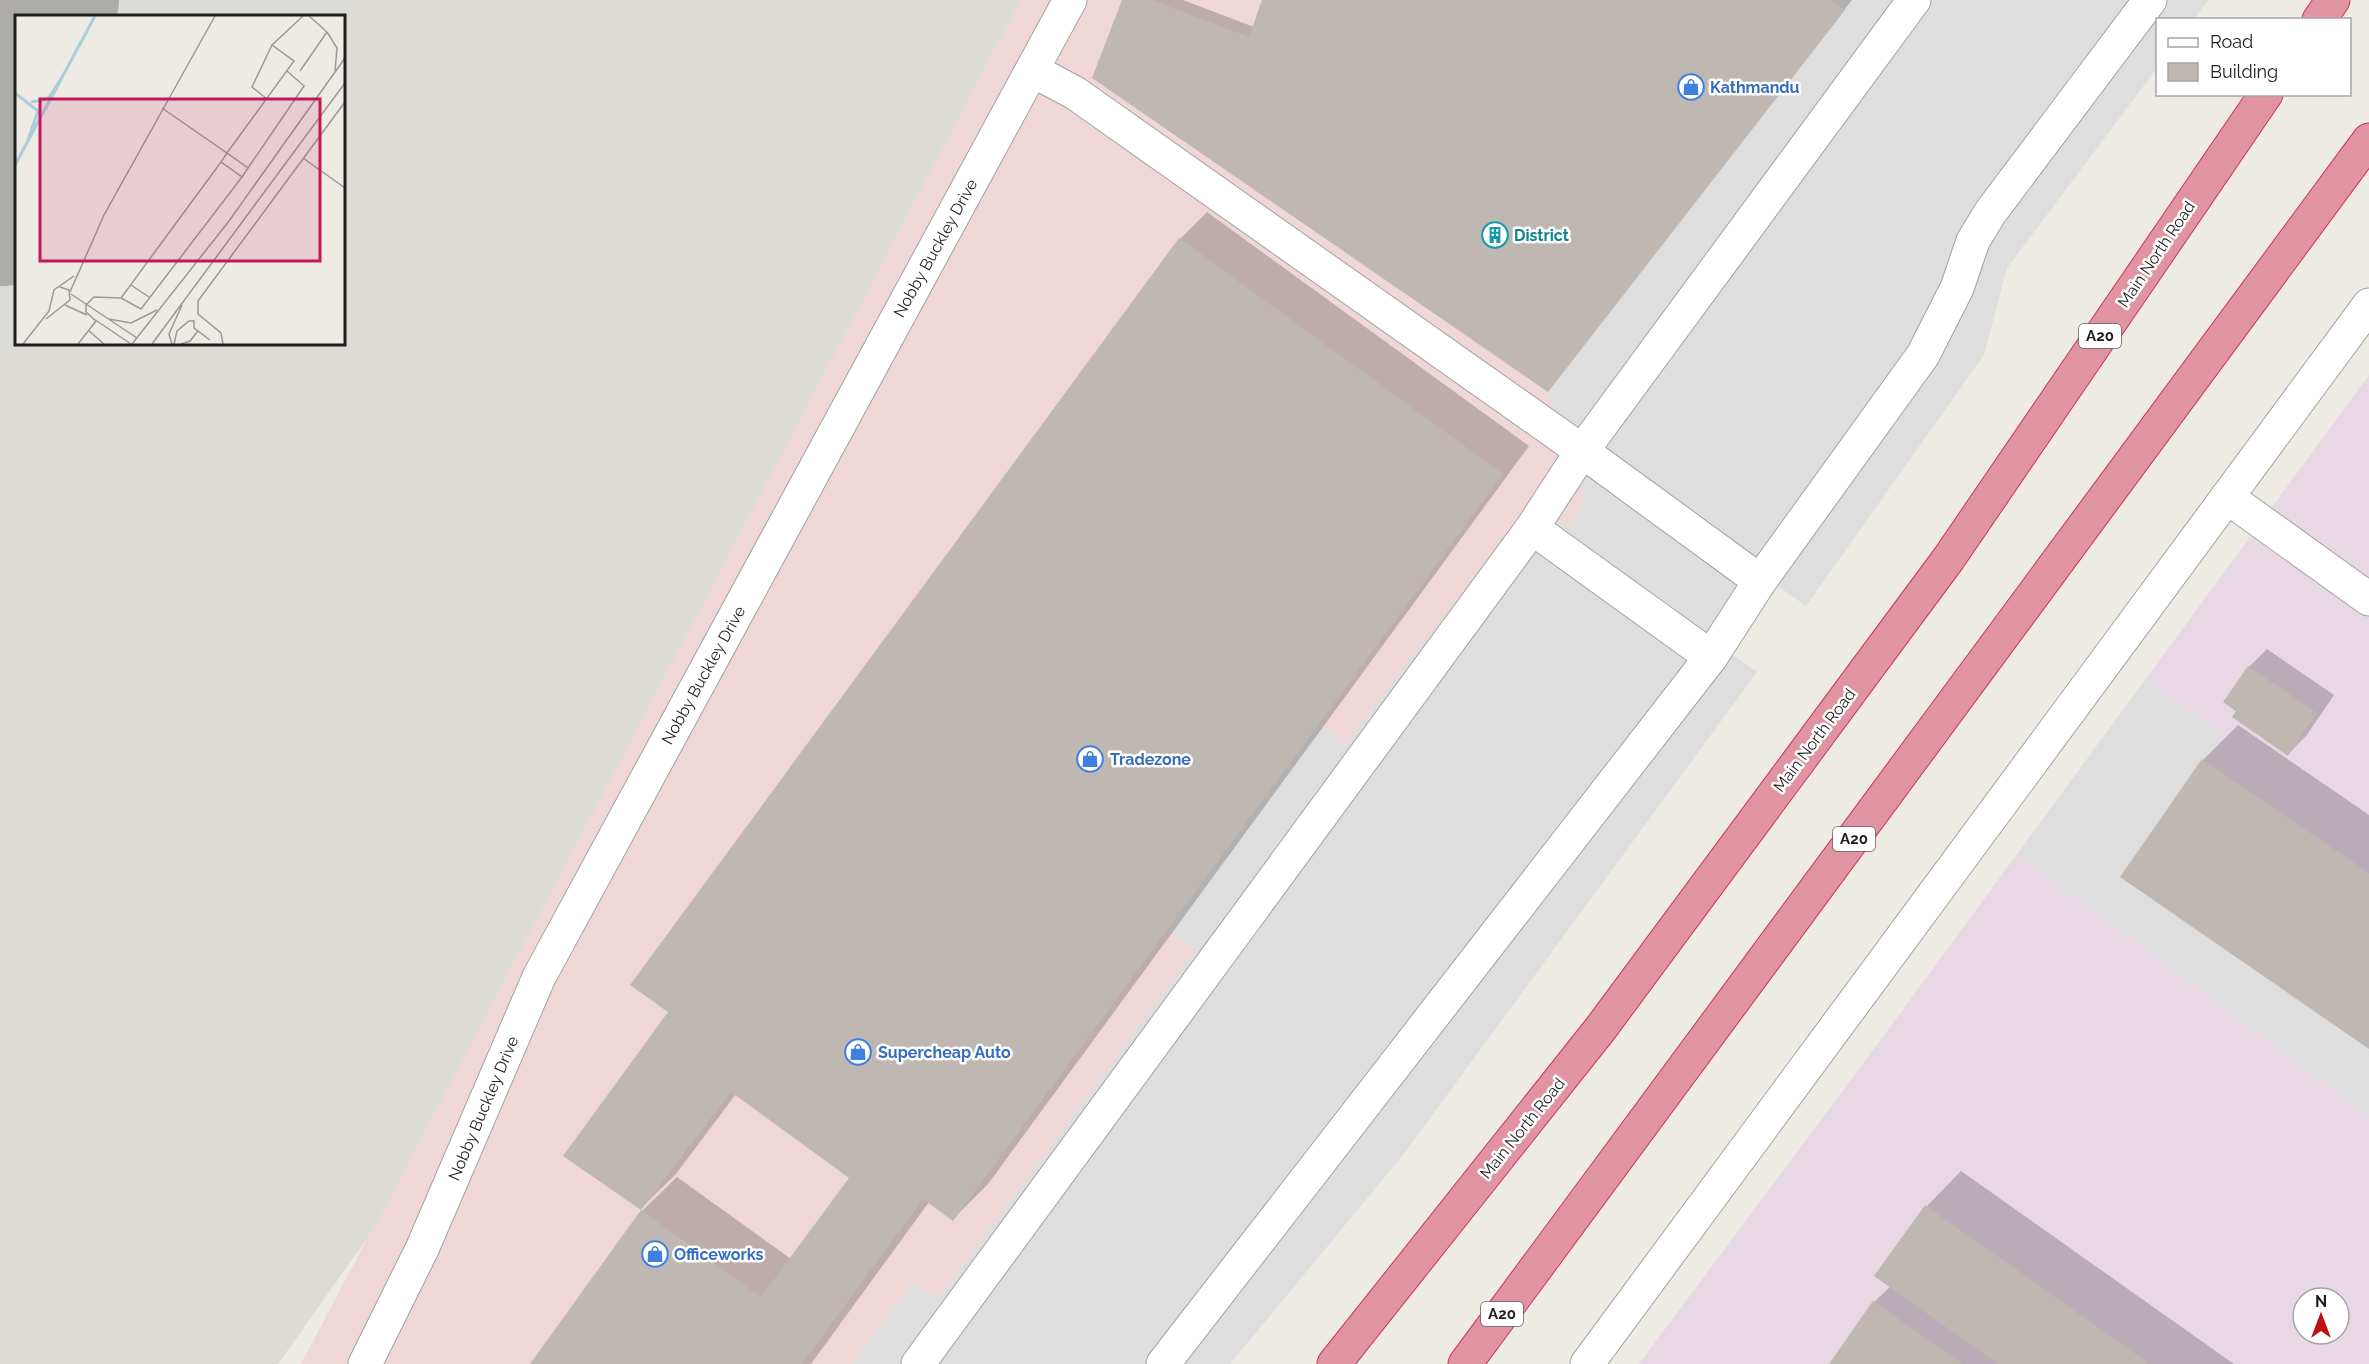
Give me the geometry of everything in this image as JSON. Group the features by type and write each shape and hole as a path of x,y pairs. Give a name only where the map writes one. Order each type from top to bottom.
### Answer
{"highway":[{"path":"2320,18 2333,0"},
{"name":"Main North Road","path":"1334,1364 1601,1029 1949,558 2265,96"},
{"name":"A20","path":"1465,1364 2369,140"}],"street":[{"name":"Nobby Buckley Drive","path":"365,1364 422,1250 539,977 1070,0"},
{"path":"918,1364 1532,528 1582,451 1914,0"},
{"path":"1163,1364 1711,657 1760,581 1923,354 1956,288 1973,241 1990,213 2150,0"},
{"path":"1032,70 1075,93 1582,451 1760,581"},
{"path":"1587,1364 2369,305"},
{"path":"2227,498 2369,599"},
{"path":"1532,528 1711,657"}],"shaded area":[{"path":"0,0 1021,0 373,1230 278,1364 0,1364"},
{"path":"1021,0 2195,0 2162,18 2156,18 2156,23 1177,1364 301,1364"},
{"path":"1830,0 2208,0 2195,18 2156,18 2156,69 2007,268 1984,355 1806,606 1778,586 1729,652 1757,672 1403,1155 1230,1364 851,1364 912,1282 937,1299 1195,950 1168,929 1319,723 1346,743 1529,505 1569,527 1586,502 1548,392 1844,10"},
{"path":"2369,375 2369,1364 1639,1364 1882,1038"},
{"path":"2146,679 2224,735 2138,858 2369,1030 2369,1117 2099,914 2016,856"}],"building":[{"name":"District","path":"1122,0 1152,0 1249,37 1262,0 1830,0 1845,10 1548,392 1092,78"},
{"path":"1179,238 1503,474 953,1221 923,1199 802,1364 530,1364 641,1210 563,1156 668,1012 630,985","holes":["731,1092 849,1178 761,1297 641,1210"]},
{"path":"2248,666 2317,713 2288,756 2232,717 2236,711 2223,702"},
{"path":"2202,759 2369,873 2369,1049 2120,877"},
{"path":"1925,1205 2150,1364 1998,1364 1874,1276"},
{"path":"1873,1301 1963,1364 1829,1364"}],"taxiway":[{"path":"46,15 69,0"}],"runway":[{"path":"0,161 15,132"}],"place":[{"name":"Kathmandu","path":"1691,87"},
{"name":"District","path":"1495,235"},
{"name":"Tradezone","path":"1090,759"},
{"name":"Supercheap Auto","path":"858,1052"},
{"name":"Officeworks","path":"655,1254"}]}
